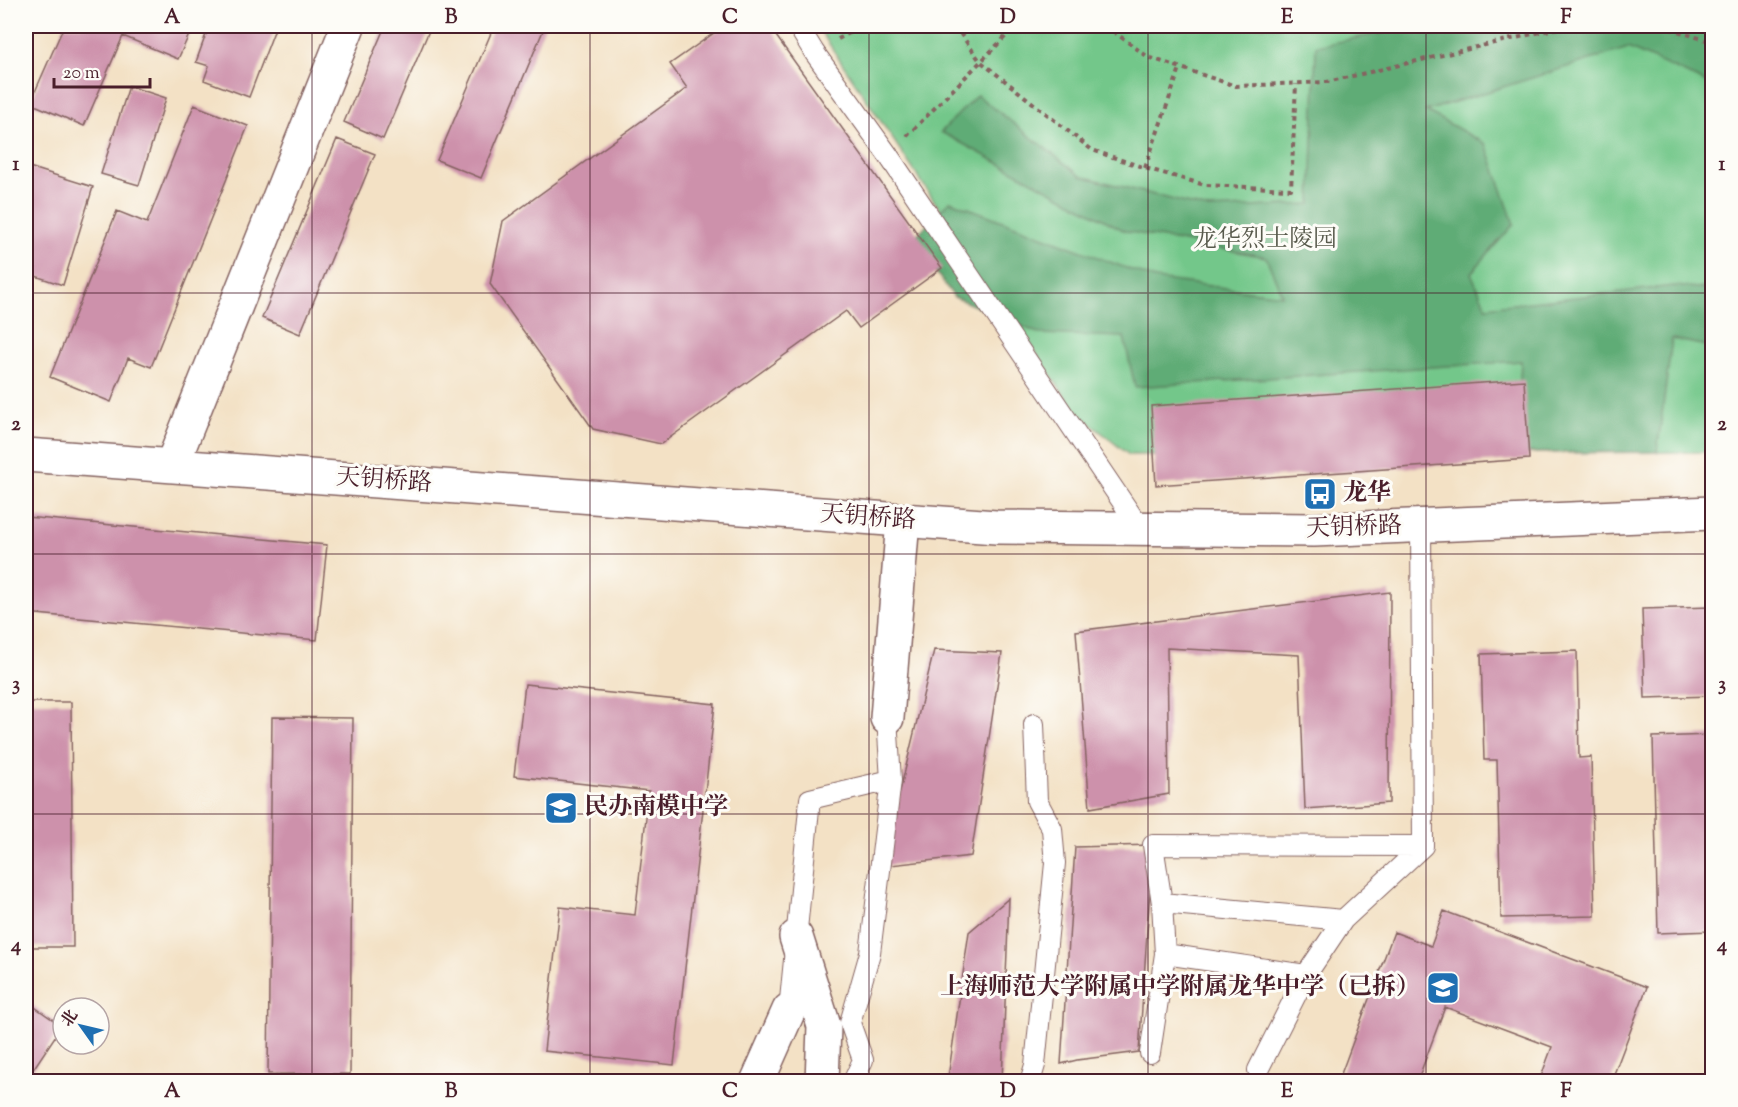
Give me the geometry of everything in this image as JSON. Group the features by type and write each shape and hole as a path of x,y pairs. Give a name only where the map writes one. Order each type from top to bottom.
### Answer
{"street":[{"path":"172,465 348,26"},
{"name":"天钥桥路","path":"26,455 996,527 1314,530 1713,513"},
{"path":"887,718 903,520"},
{"path":"796,937 825,1026 822,1082"},
{"path":"757,1082 789,1010"}],"lane":[{"path":"798,26 1140,528"},
{"path":"1258,1070 1306,975 1343,920 1423,846 1421,526"},
{"path":"853,1082 863,1060 850,1023 870,953 891,780 887,718"},
{"path":"1030,1082 1035,1065 1055,863 1052,829 1037,801 1034,724"},
{"path":"789,1010 810,799 891,780"},
{"path":"1150,1053 1165,954 1162,903 1153,845 1423,846"},
{"path":"1162,903 1343,920"},
{"path":"1165,954 1306,975"}],"path":[{"path":"955,26 980,61 1092,150 1205,185 1291,189 1296,84"},
{"path":"888,155 1016,26"},
{"path":"1106,26 1148,57 1236,86 1327,82 1567,26"},
{"path":"1652,26 1671,29 1713,42"},
{"path":"1145,168 1179,68"}],"green space":[{"name":"龙华烈士陵园","path":"817,26 1712,26 1712,452 1129,455 1075,411"},
{"path":"1417,26 1712,26 1712,85 1628,48 1426,111 1486,144 1514,224 1471,273 1486,307 1674,286 1712,289 1712,347 1672,339 1657,452 1516,453 1521,361 1135,387 1124,337 1040,334 954,297 912,240 950,201 1155,279 1282,295 1266,257 1125,231 941,132 977,95 1081,176 1209,209 1311,204 1316,46"}],"building":[{"path":"64,26 193,26 178,59 123,36 84,126 30,103"},
{"path":"209,26 276,26 249,97 204,80 209,66 196,62"},
{"path":"385,26 431,26 383,139 344,122"},
{"path":"494,26 545,26 481,178 437,160"},
{"path":"724,26 769,26 942,268 859,328 846,311 661,444 593,429 490,284 503,221 687,88 670,64"},
{"path":"129,86 166,98 139,185 101,174"},
{"path":"194,105 248,126 151,367 128,358 111,402 50,377 117,211 147,223"},
{"path":"337,139 375,154 300,334 262,318"},
{"path":"26,166 93,187 63,285 26,273"},
{"path":"1524,380 1529,459 1156,485 1151,406"},
{"path":"26,517 327,545 317,640 26,613"},
{"path":"1390,592 1389,803 1305,809 1299,655 1167,648 1169,794 1090,808 1076,631"},
{"path":"1712,607 1712,696 1645,698 1642,609"},
{"path":"934,650 1002,653 971,856 882,866"},
{"path":"1577,651 1579,758 1591,757 1595,916 1501,918 1497,760 1484,760 1481,654"},
{"path":"525,684 715,704 674,1065 544,1051 560,907 635,915 649,791 514,776"},
{"path":"26,702 71,702 73,947 26,947"},
{"path":"272,717 353,718 350,1074 268,1074"},
{"path":"1712,735 1712,931 1658,933 1653,737"},
{"path":"1153,845 1139,1052 1061,1064 1075,847"},
{"path":"1009,898 1002,1082 945,1082 948,1078 969,932"},
{"path":"1444,911 1647,987 1611,1082 1539,1082 1552,1047 1445,1007 1417,1082 1338,1082 1394,932 1431,946"},
{"path":"26,1001 51,1018 51,1042 26,1080"}],"place":[{"name":"龙华","path":"1320,494"},
{"name":"民办南模中学","path":"561,808"},
{"name":"上海师范大学附属中学附属龙华中学（已拆）","path":"1443,988"}]}
